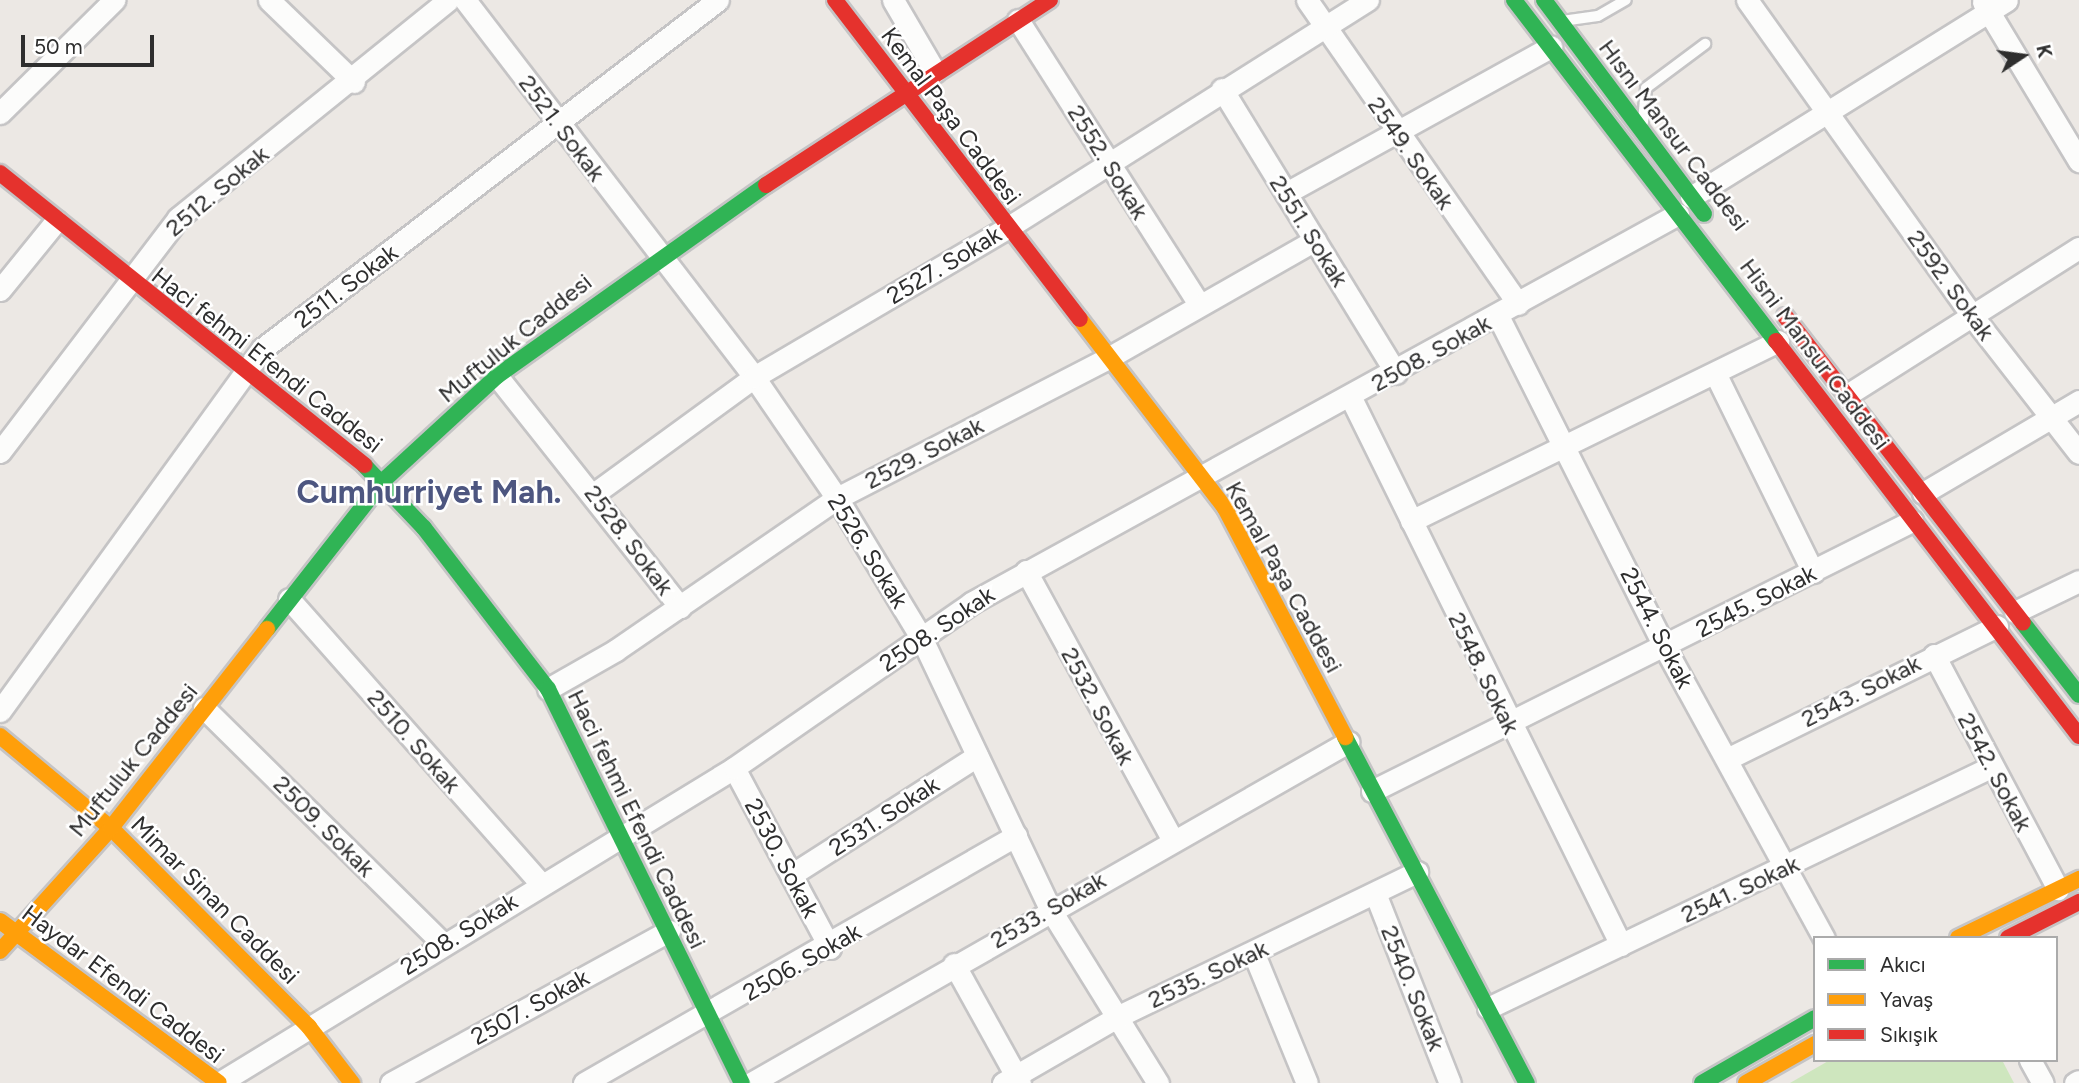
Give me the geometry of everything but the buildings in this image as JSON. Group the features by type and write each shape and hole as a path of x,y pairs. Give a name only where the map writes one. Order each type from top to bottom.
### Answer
{"street":[{"path":"0,113 114,0"},
{"path":"269,0 354,82"},
{"name":"2512. Sokak","path":"0,452 178,218 354,82 448,0"},
{"name":"2521. Sokak","path":"465,0 660,255"},
{"name":"2511. Sokak","path":"0,710 247,376 262,349 555,120 718,0"},
{"name":"Kemal Paşa Caddesi","path":"835,0 1007,228 1204,480 1348,742 1527,1083"},
{"path":"893,0 935,72"},
{"name":"Muftuluk Caddesi","path":"6,942 111,828 383,481 497,376 660,255 935,72 1050,0"},
{"name":"2549. Sokak","path":"1307,0 1518,304"},
{"name":"2527. Sokak","path":"595,492 754,377 1007,228 1222,89 1368,0"},
{"name":"Hisni Mansur Caddesi","path":"1514,0 1550,47 1684,206 1778,341 2079,736"},
{"name":"Hısnı Mansur Caddesi","path":"1544,0 1642,132 1684,206 1712,224"},
{"name":"2592. Sokak","path":"1751,1 1973,317 2079,453"},
{"path":"1992,4 2079,161"},
{"name":"2508. Sokak","path":"219,1083 540,883 734,768 921,637 1026,571 1204,480 1498,316 1684,206 1992,4"},
{"name":"2552. Sokak","path":"1018,20 1199,304"},
{"path":"1286,193 1550,47"},
{"name":"2551. Sokak","path":"1222,89 1396,373"},
{"name":"Haci fehmi Efendi Caddesi","path":"0,173 55,221 247,376 383,481 548,689 742,1083"},
{"path":"0,290 55,221"},
{"name":"2529. Sokak","path":"548,689 680,607 836,498 1110,357 1315,240"},
{"path":"1847,395 2079,248"},
{"name":"2526. Sokak","path":"660,255 754,377 836,498 921,637 1050,909 1121,1015 1158,1083"},
{"path":"1771,299 2079,695"},
{"name":"2544. Sokak","path":"1498,316 1567,446 1665,648 1823,936"},
{"path":"1411,521 1778,341"},
{"path":"1715,373 1813,572"},
{"name":"2528. Sokak","path":"497,376 595,492 680,607"},
{"name":"2548. Sokak","path":"1351,398 1510,727 1621,945"},
{"path":"1923,493 2079,401"},
{"name":"2545. Sokak","path":"1372,791 1510,727 1913,521"},
{"name":"2532. Sokak","path":"1026,571 1172,839"},
{"path":"2015,612 2079,581"},
{"name":"2510. Sokak","path":"289,599 540,883"},
{"name":"2543. Sokak","path":"1727,759 1997,626"},
{"name":"2542. Sokak","path":"1934,655 2058,889"},
{"name":"2509. Sokak","path":"204,708 444,945"},
{"name":"Mimar Sinan Caddesi","path":"0,736 111,828 309,1027 352,1083"},
{"name":"2533. Sokak","path":"751,1083 1172,839 1348,742"},
{"name":"2531. Sokak","path":"791,875 977,756"},
{"name":"2541. Sokak","path":"1488,1007 1788,868 1991,767"},
{"name":"2530. Sokak","path":"734,768 830,948"},
{"name":"2506. Sokak","path":"584,1083 830,948 1016,836"},
{"name":"2535. Sokak","path":"1013,1081 1121,1015 1254,954 1417,872"},
{"path":"1962,936 2079,879"},
{"name":"2540. Sokak","path":"1375,893 1450,1083"},
{"path":"2012,936 2079,902"},
{"name":"Haydar Efendi Caddesi","path":"0,921 6,942 193,1081"},
{"name":"2507. Sokak","path":"391,1083 669,931"},
{"name":"Haydar Efendi Caddesi","path":"6,942 219,1083"},
{"path":"1254,954 1307,1083"},
{"path":"954,964 1013,1081"},
{"path":"1702,1083 1813,1019"},
{"path":"1748,1082 1813,1045"},
{"path":"2031,1062 2043,1083"}],"lane":[{"path":"1559,21 1598,16 1626,0"},
{"path":"1642,132 1646,88 1705,44"}],"green space":[{"path":"1827,1062 2003,1062 2014,1083 1790,1083"}],"traffic: fast":[{"path":"1514,0 1776,341"},
{"path":"1544,0 1704,214"},
{"path":"267,629 383,481 497,376 766,185"},
{"path":"364,465 424,528 548,689 742,1083"},
{"path":"2023,623 2079,695"},
{"path":"1345,737 1527,1083"},
{"path":"1702,1083 1813,1019"}],"traffic: slow":[{"path":"1080,319 1225,508 1345,737"},
{"path":"0,951 111,828 267,629"},
{"path":"0,736 111,828 309,1027 352,1083"},
{"path":"1962,936 2079,879"},
{"path":"0,921 219,1083"},
{"path":"1746,1083 1813,1045"}],"traffic: jam":[{"path":"835,0 1080,319"},
{"path":"766,185 1050,0"},
{"path":"0,173 364,465"},
{"path":"1785,316 2023,623"},
{"path":"1776,341 2079,736"},
{"path":"2012,936 2079,902"}],"district":[{"name":"Cumhurriyet Mah.","path":"429,492"}]}
